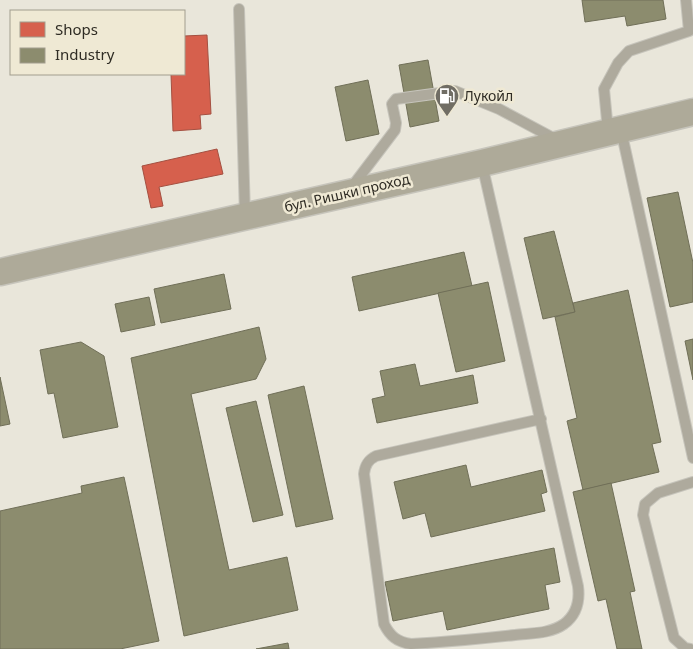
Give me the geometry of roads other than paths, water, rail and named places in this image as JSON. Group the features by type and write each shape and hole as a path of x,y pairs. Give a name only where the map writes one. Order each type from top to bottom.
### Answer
{"main road":[{"name":"бул. Ришки проход","path":"0,272 245,217 693,112"}],"lane":[{"path":"686,0 689,31 629,51 618,63 604,89 693,458"},
{"path":"239,9 245,217"},
{"path":"347,193 395,130 396,122 392,104 396,99 454,91 499,109 562,143"},
{"path":"482,162 541,419 579,596 577,606 572,615 564,624 554,630 484,639 411,644 402,643 395,639 388,633 384,624 364,474 368,461 376,456 541,419"},
{"path":"690,649 685,648 674,638 643,515 645,504 658,493 693,482"}],"place":[{"name":"Лукойл","path":"447,117"}]}
